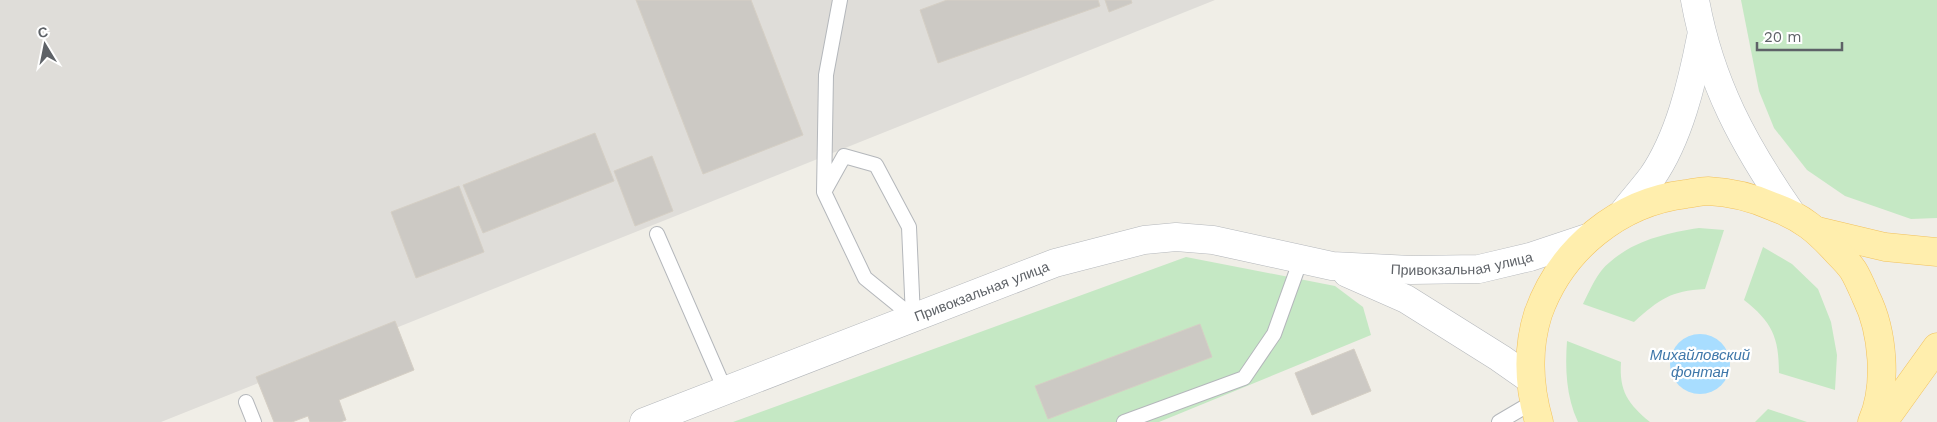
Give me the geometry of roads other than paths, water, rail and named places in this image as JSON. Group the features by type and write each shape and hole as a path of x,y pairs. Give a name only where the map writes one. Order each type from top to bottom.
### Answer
{"main road":[{"path":"1534,401 1531,346 1538,314 1558,272 1587,238 1623,212 1664,197 1708,191 1751,198 1791,213 1818,231 1852,268 1874,313 1883,362 1877,412 1872,422"},
{"path":"1818,231 1885,247 1937,252"},
{"path":"1882,422 1937,347"}],"street":[{"path":"1695,0 1701,35 1733,119 1763,172 1791,213"},
{"path":"1623,212 1653,176 1668,148 1684,108 1695,70 1701,35"},
{"name":"Привокзальная улица","path":"644,422 1054,263 1144,240 1176,237 1213,240 1332,266 1411,270 1479,269 1530,257 1587,238"},
{"name":"Привокзальная улица","path":"1332,266 1406,299 1534,401"}],"lane":[{"path":"840,0 826,75 824,192 864,278 913,317"},
{"path":"824,192 844,156 876,164 909,227 913,317"},
{"path":"657,234 725,390"},
{"path":"1124,422 1244,378 1274,334 1301,259"},
{"path":"1499,422 1534,401"},
{"path":"246,402 254,422"}],"water":[{"name":"Михайловский фонтан","path":"1694,334 1706,334 1717,339 1725,347 1730,358 1728,376 1717,389 1706,394 1694,394 1683,389 1675,381 1670,370 1670,358 1675,347 1683,339"}]}
